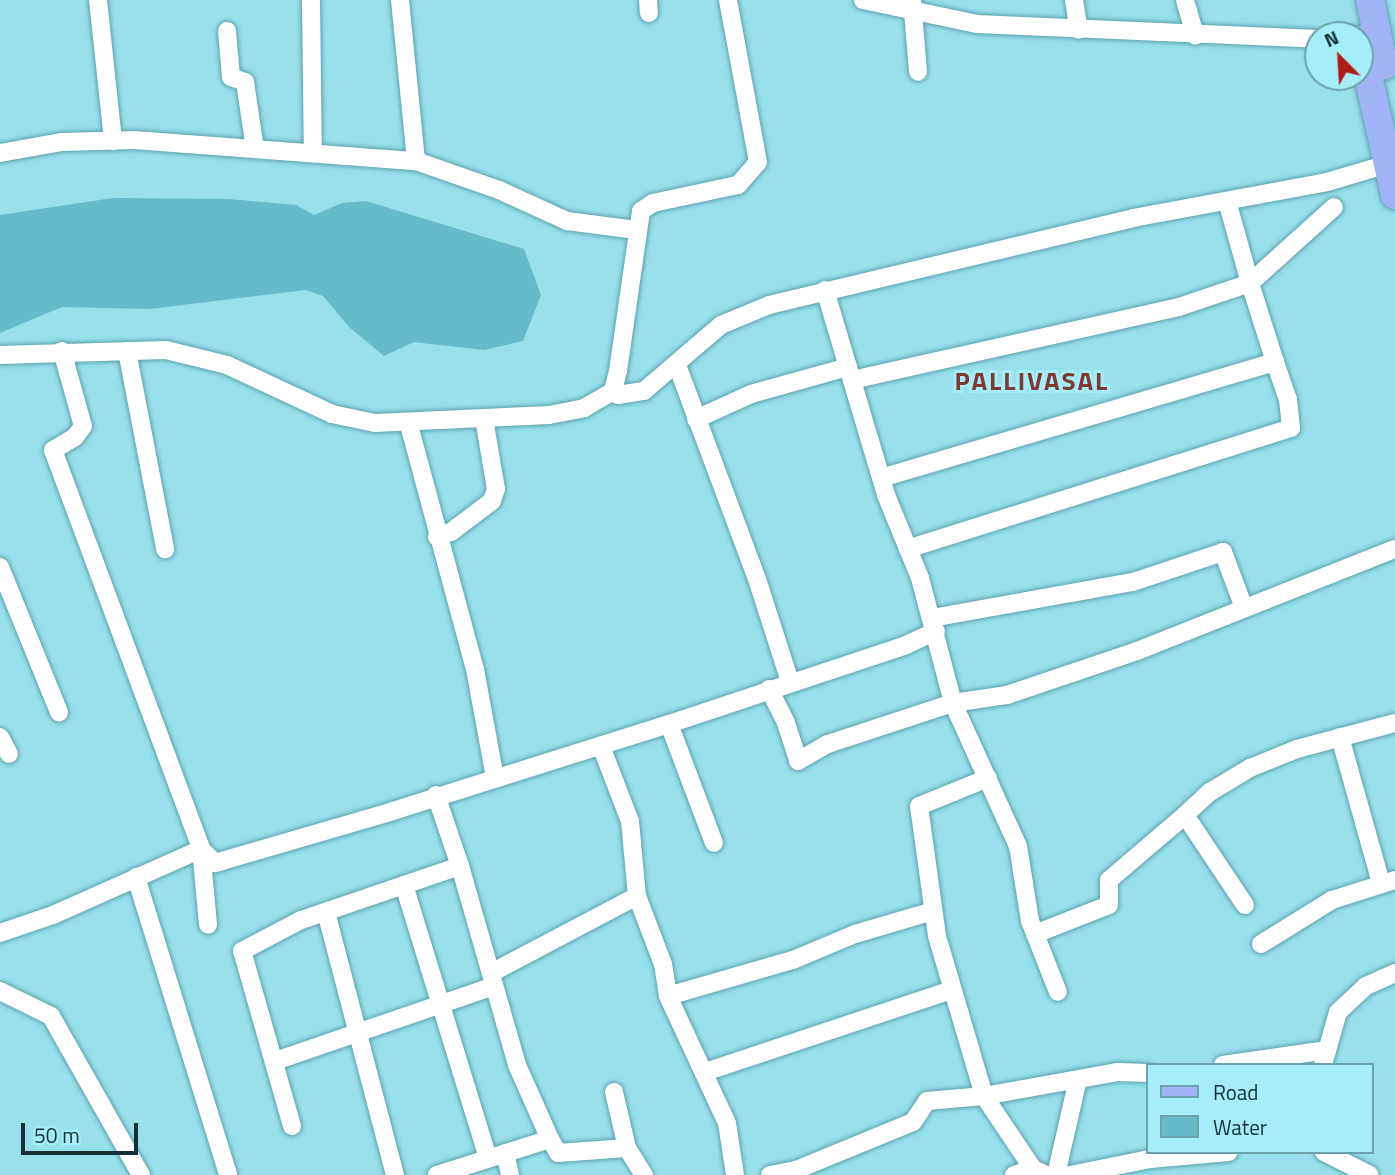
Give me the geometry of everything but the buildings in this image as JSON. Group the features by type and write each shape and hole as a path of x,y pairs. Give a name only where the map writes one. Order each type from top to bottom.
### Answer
{"main road":[{"path":"1352,0 1356,21"},
{"path":"1370,0 1395,113"},
{"path":"1372,91 1395,195"}],"street":[{"path":"98,0 113,141"},
{"path":"311,0 313,153"},
{"path":"400,0 416,161"},
{"path":"0,355 166,350 227,365 332,414 409,425 549,415 584,408 612,391 625,341 636,230 641,211 653,203 738,185 758,162 728,0"},
{"path":"863,0 914,6 977,24 1195,36 1304,39"},
{"path":"1074,0 1079,30"},
{"path":"1185,0 1195,36"},
{"path":"914,6 918,72"},
{"path":"227,32 231,77 245,82 255,149"},
{"path":"0,153 61,142 113,141 416,161 499,190 567,222 636,230"},
{"path":"612,391 618,395 644,391 721,324 825,290 1227,201 1273,188 1327,182 1388,164"},
{"path":"908,549 1291,428 1288,399 1250,283 1227,201"},
{"path":"696,419 751,394 1179,307 1250,283 1334,206"},
{"path":"825,290 881,478 934,625 953,703 1018,846 1035,934 1058,992"},
{"path":"127,351 165,549"},
{"path":"62,352 83,426 75,438 53,450 201,849 208,925"},
{"path":"881,478 1275,362"},
{"path":"677,365 757,579 790,682"},
{"path":"437,537 463,525 492,501 496,489 484,419"},
{"path":"409,425 437,537 475,669 495,778"},
{"path":"769,689 786,723 798,761 828,744 953,703 1007,695 1395,549"},
{"path":"201,849 215,863 669,724 906,645 934,625 1133,582 1223,552 1244,608"},
{"path":"0,567 59,712"},
{"path":"1035,934 1109,905 1109,880 1210,792 1250,768 1340,737 1395,723"},
{"path":"669,724 714,844"},
{"path":"0,737 9,754"},
{"path":"1261,944 1332,901 1388,881 1340,737"},
{"path":"601,746 630,821 637,896 663,964 668,996 727,1123 734,1175"},
{"path":"988,778 919,806 933,911 951,989 984,1096 1040,1172 1014,1175"},
{"path":"436,794 460,866 517,1065 550,1139 558,1153 626,1148"},
{"path":"1185,815 1245,905"},
{"path":"0,933 54,915 201,849"},
{"path":"292,1126 242,951 326,912 460,866"},
{"path":"136,877 229,1175"},
{"path":"404,885 438,1003 496,1156 510,1175"},
{"path":"275,1061 438,1003 493,979 637,896"},
{"path":"668,996 793,960 855,934 933,911"},
{"path":"326,912 395,1175"},
{"path":"1248,1063 1325,1057 1338,1012 1366,986 1395,973"},
{"path":"705,1072 951,989"},
{"path":"0,991 51,1016 141,1175"},
{"path":"771,1175 813,1169 913,1122 927,1101 984,1096 1078,1079 1146,1073"},
{"path":"1056,1175 1078,1079"},
{"path":"614,1092 626,1148 643,1175"},
{"path":"437,1175 550,1139"},
{"path":"1070,1175 1150,1159 1206,1154"},
{"path":"1328,1154 1370,1175"}],"water":[{"path":"113,198 229,199 296,205 314,215 342,203 366,201 524,249 541,295 523,341 484,350 414,342 384,356 349,327 323,296 306,290 150,309 62,307 0,333 0,215"}],"district":[{"name":"PALLIVASAL","path":"1032,381"}]}
